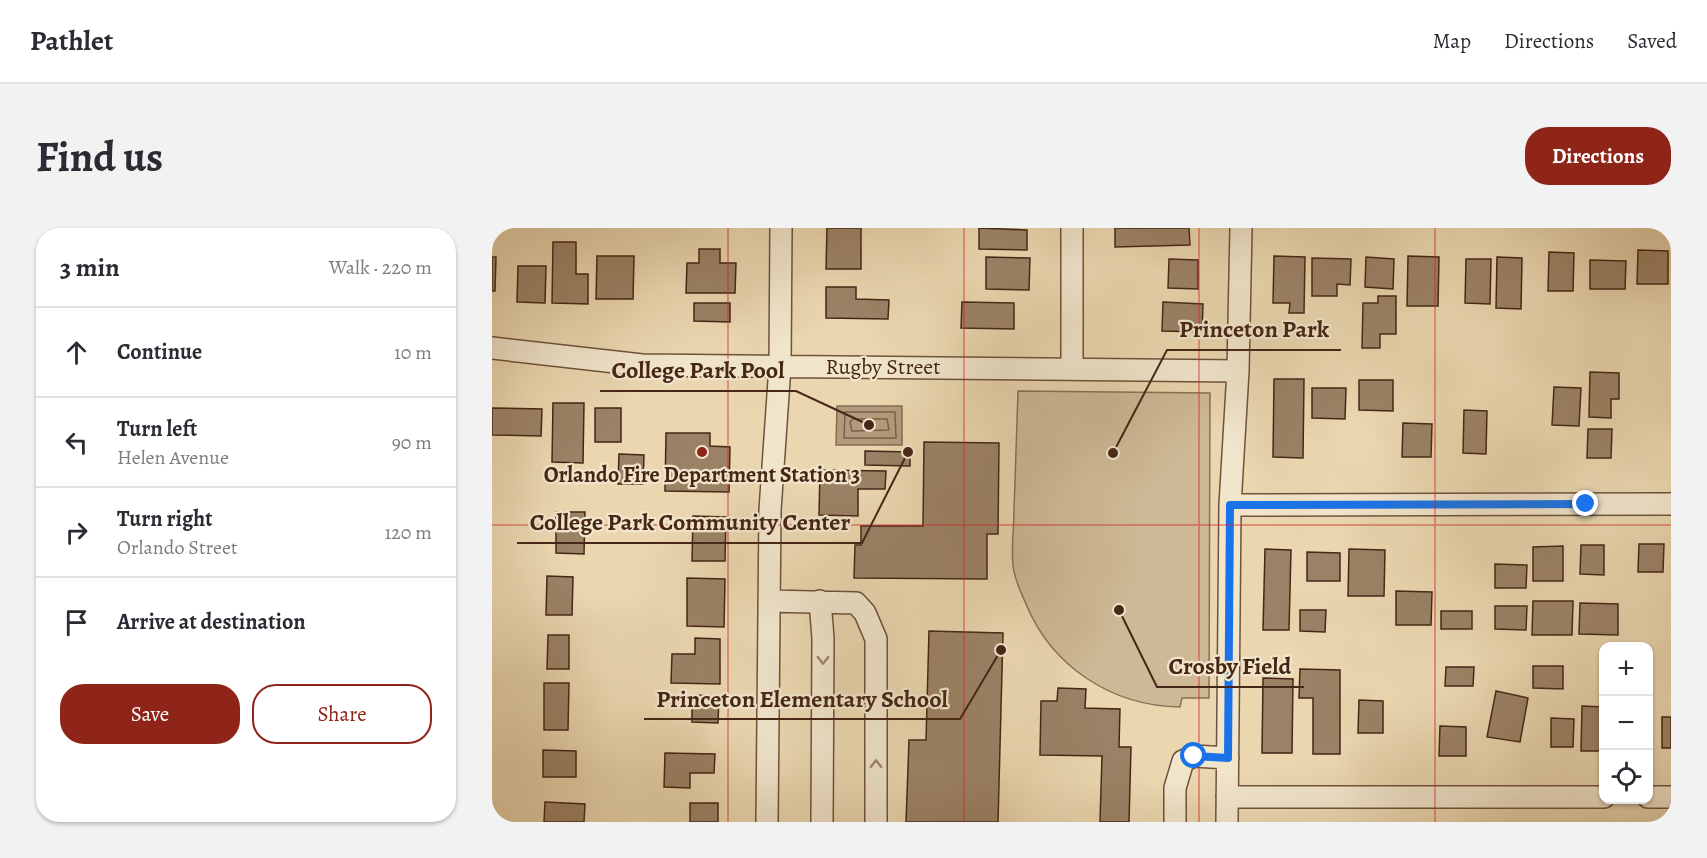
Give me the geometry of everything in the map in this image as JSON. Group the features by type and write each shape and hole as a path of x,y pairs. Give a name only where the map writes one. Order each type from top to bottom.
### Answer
{"street":[{"path":"767,822 770,510 780,366 781,228"},
{"path":"1072,228 1072,369"},
{"path":"1227,822 1230,505 1238,371 1241,228"},
{"name":"Rugby Street","path":"492,348 642,365 1238,371"},
{"path":"1230,505 1671,504"},
{"path":"769,601 856,603 865,613 876,639 876,822"},
{"path":"820,601 823,638 822,822"},
{"path":"1175,822 1177,777 1183,760 1228,758"},
{"path":"1227,797 1599,797"},
{"path":"1653,797 1671,797"}],"shaded area":[{"path":"1018,391 1210,393 1209,698 1182,698 1180,707 1155,705 1108,691 1087,679 1068,664 1051,647 1037,626 1018,585 1013,565"}],"water":[{"path":"837,406 902,406 902,445 836,445"}],"building":[{"path":"827,228 861,228 861,269 826,269"},
{"path":"979,228 1027,230 1027,250 979,249"},
{"path":"1115,228 1189,228 1190,245 1115,247"},
{"path":"553,242 576,242 576,274 588,274 588,304 552,303"},
{"path":"699,249 720,249 720,263 736,263 735,293 686,293 687,263 699,263"},
{"path":"1638,250 1668,251 1668,284 1637,284"},
{"path":"1549,252 1574,253 1573,291 1548,291"},
{"path":"597,256 634,256 633,299 596,299"},
{"path":"1274,256 1305,257 1304,313 1289,313 1290,303 1273,303"},
{"path":"1408,256 1439,257 1438,306 1407,306"},
{"path":"492,257 496,257 495,291 492,291"},
{"path":"986,257 1030,258 1029,290 986,289"},
{"path":"1366,257 1394,259 1393,289 1365,287"},
{"path":"1497,257 1522,258 1521,309 1496,308"},
{"path":"1312,258 1351,259 1350,285 1337,284 1337,296 1312,296"},
{"path":"1169,259 1198,260 1198,289 1168,288"},
{"path":"1466,259 1491,259 1490,304 1465,303"},
{"path":"1590,260 1626,261 1625,289 1590,289"},
{"path":"518,266 546,266 545,303 517,302"},
{"path":"826,287 856,287 856,299 889,300 888,319 826,318"},
{"path":"1378,296 1396,296 1396,334 1380,334 1380,348 1362,348 1363,303 1378,303"},
{"path":"962,302 1014,303 1014,329 961,328"},
{"path":"1163,302 1203,304 1202,332 1162,331"},
{"path":"694,303 730,303 730,322 694,321"},
{"path":"1590,372 1619,373 1619,399 1611,399 1611,418 1589,417"},
{"path":"1274,379 1304,379 1303,458 1273,457"},
{"path":"1359,380 1393,380 1393,411 1359,410"},
{"path":"1554,387 1581,388 1579,426 1552,425"},
{"path":"1312,388 1346,388 1345,419 1312,418"},
{"path":"553,403 584,403 583,463 552,462"},
{"path":"492,408 542,409 541,436 492,435"},
{"path":"595,408 621,408 621,442 595,442"},
{"path":"1464,410 1487,411 1486,454 1463,453"},
{"path":"1403,423 1432,424 1431,457 1402,457"},
{"path":"1588,429 1612,429 1611,458 1587,458"},
{"path":"666,433 710,433 710,446 730,447 729,492 665,491"},
{"path":"924,442 999,443 998,534 987,534 987,579 854,578 855,545 861,545 861,526 923,526"},
{"path":"865,451 910,452 910,466 865,465"},
{"path":"619,454 644,455 643,484 618,484"},
{"path":"820,470 886,471 885,489 858,489 858,516 819,515"},
{"path":"556,512 585,512 584,554 556,553"},
{"path":"693,516 726,517 725,561 692,561"},
{"path":"1639,544 1664,544 1663,572 1638,572"},
{"path":"1581,545 1604,545 1604,575 1580,574"},
{"path":"1563,546 1563,581 1533,581 1533,547"},
{"path":"1265,549 1291,550 1289,630 1263,630"},
{"path":"1349,549 1385,550 1384,596 1348,596"},
{"path":"1307,552 1340,553 1340,581 1307,581"},
{"path":"1495,564 1527,565 1526,588 1495,588"},
{"path":"547,576 573,577 572,615 546,615"},
{"path":"687,578 725,579 724,627 687,626"},
{"path":"1396,591 1432,592 1431,625 1396,625"},
{"path":"1533,601 1573,601 1572,635 1532,635"},
{"path":"1580,603 1618,604 1618,635 1579,634"},
{"path":"1495,606 1527,606 1526,630 1495,629"},
{"path":"1300,610 1326,610 1325,632 1300,631"},
{"path":"1441,611 1472,611 1472,629 1441,629"},
{"path":"929,631 1003,633 998,822 906,822 909,740 926,740"},
{"path":"548,635 569,635 569,669 547,669"},
{"path":"695,638 720,639 720,684 671,683 672,654 695,654"},
{"path":"1533,666 1563,666 1563,689 1533,688"},
{"path":"1446,667 1474,667 1473,686 1445,686"},
{"path":"1300,669 1340,670 1340,754 1313,754 1313,698 1299,698"},
{"path":"1263,678 1293,679 1292,753 1262,753"},
{"path":"544,683 569,683 568,730 544,730"},
{"path":"1058,688 1086,689 1085,708 1120,709 1119,747 1131,747 1129,822 1100,822 1102,756 1040,755 1041,701 1057,701"},
{"path":"1496,691 1528,698 1520,742 1487,737"},
{"path":"692,695 719,696 718,723 692,722"},
{"path":"1359,700 1383,701 1383,733 1358,733"},
{"path":"1582,706 1599,707 1599,751 1581,751"},
{"path":"1662,717 1671,717 1671,748 1662,748"},
{"path":"1551,718 1574,719 1573,747 1551,747"},
{"path":"1440,726 1466,727 1466,756 1439,756"},
{"path":"543,750 576,751 576,777 543,777"},
{"path":"665,753 715,754 714,773 690,773 690,788 664,787"},
{"path":"545,802 585,804 584,822 544,822"},
{"path":"690,803 718,803 718,822 690,822"}],"place":[{"name":"College Park Pool","path":"869,425"},
{"name":"Orlando Fire Department Station 3","path":"702,452"},
{"name":"College Park Community Center","path":"908,452"},
{"name":"Princeton Park","path":"1113,453"},
{"name":"Crosby Field","path":"1119,610"},
{"name":"Princeton Elementary School","path":"1001,650"}],"route":[{"path":"1194,756 1228,758 1230,505 1586,504"}]}
